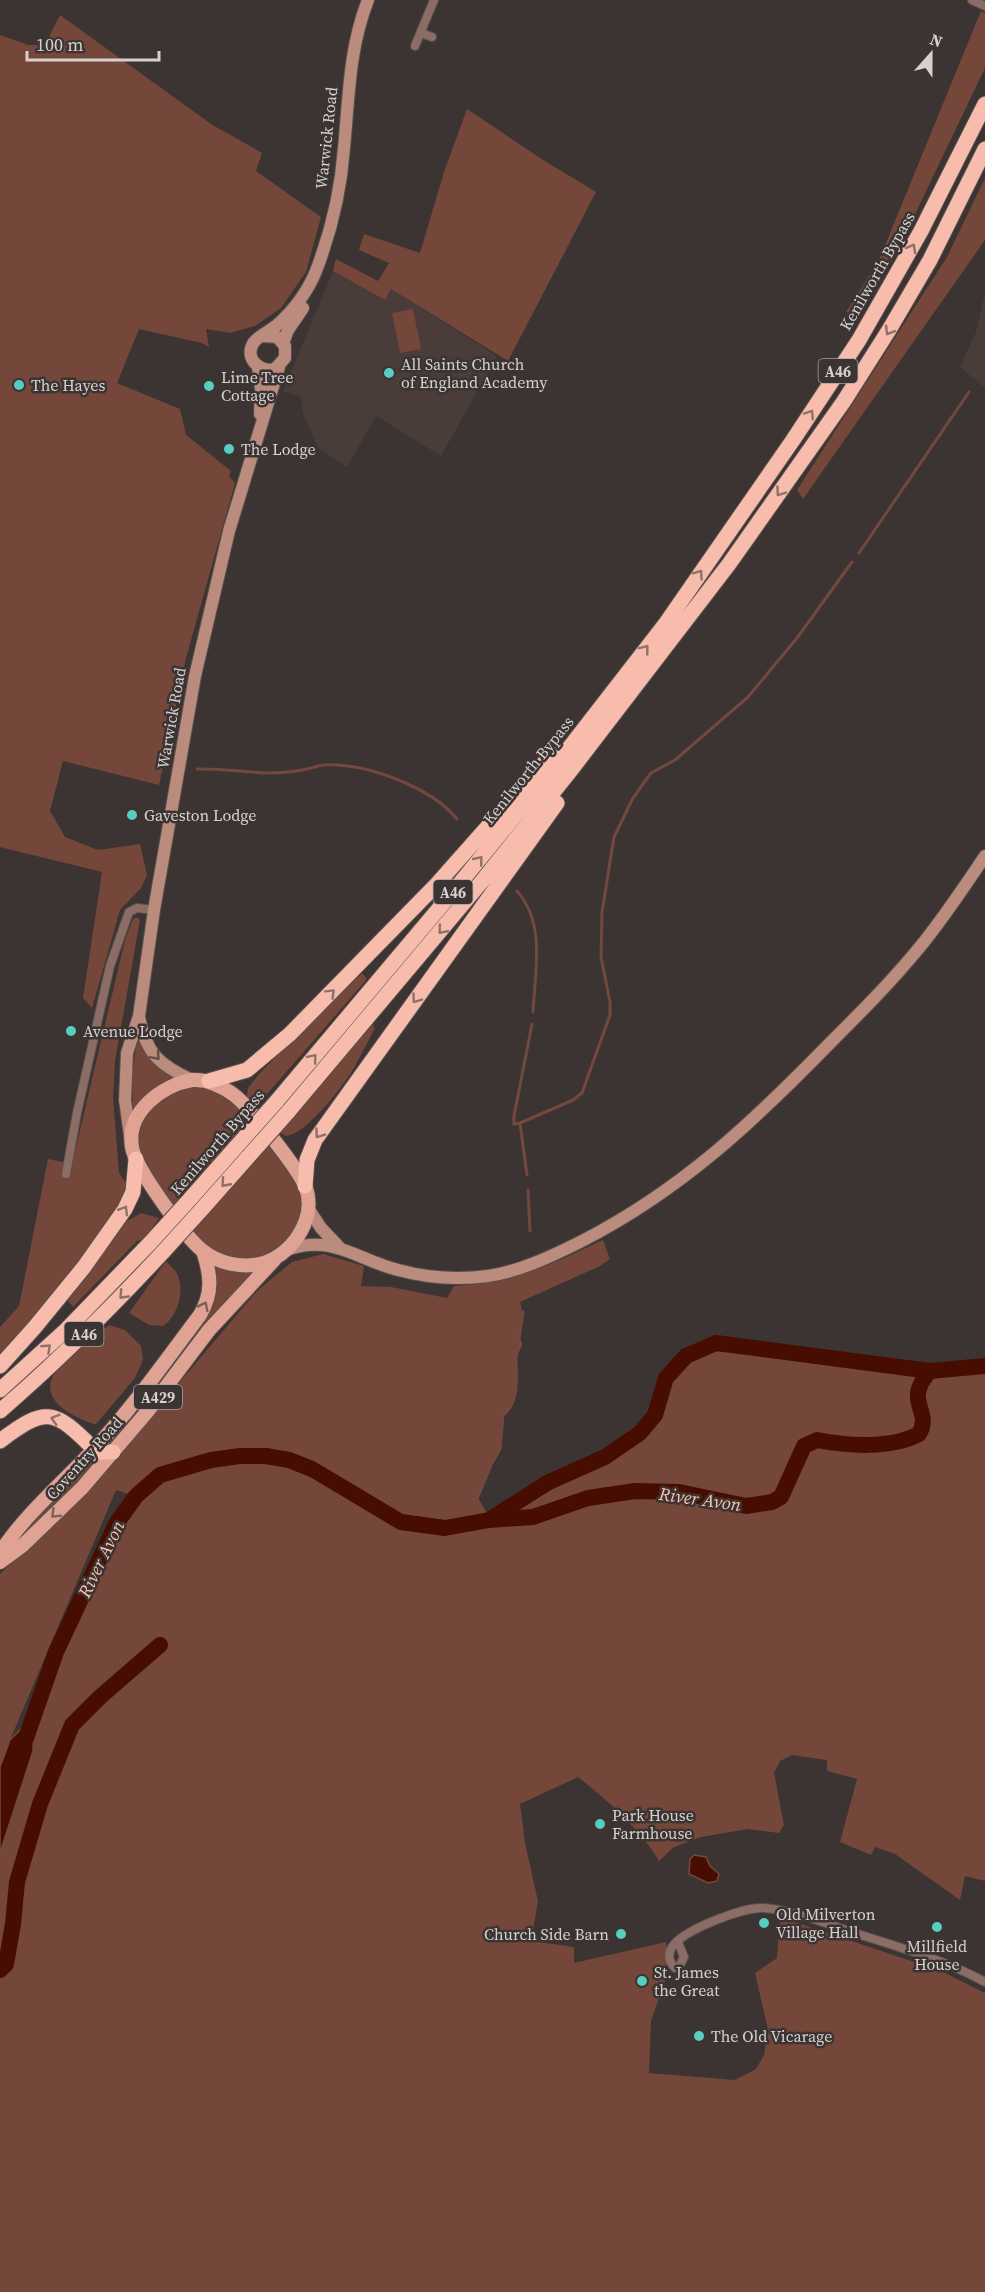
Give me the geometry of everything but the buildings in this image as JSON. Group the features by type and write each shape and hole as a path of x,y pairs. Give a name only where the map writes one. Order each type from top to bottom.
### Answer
{"highway":[{"name":"Kenilworth Bypass","path":"282,1107 545,778 666,622 793,440 859,340 921,231 985,104"},
{"name":"Kenilworth Bypass","path":"0,1411 99,1320 157,1247 282,1107 369,1018 510,847 729,564 844,401 930,260 985,149"},
{"path":"305,1186 307,1160 315,1140 729,564"},
{"path":"209,1081 248,1070 290,1034 437,884 624,675"},
{"path":"0,1366 84,1268 125,1209 134,1191 136,1160"},
{"name":"Kenilworth Bypass","path":"2,1388 157,1247"},
{"path":"0,1441 34,1418 46,1416 64,1422 94,1449 100,1452 113,1452"}],"main road":[{"path":"192,1080 209,1081 239,1098 290,1161 305,1186 308,1208 300,1233 281,1254 261,1264 239,1265 221,1261 203,1251 147,1181 136,1160 131,1141 139,1117 152,1098 165,1088 192,1080"},
{"name":"Coventry Road","path":"0,1553 19,1527 94,1449 153,1380 203,1310 208,1298 210,1280 203,1251"},
{"name":"Coventry Road","path":"0,1562 23,1545 65,1506 147,1412 209,1330 281,1254"}],"street":[{"name":"Warwick Road","path":"283,343 288,330 306,304 329,232 339,184 352,55 368,0"},
{"path":"416,46 434,0"},
{"path":"972,0 985,6"},
{"path":"421,33 432,37"},
{"name":"Warwick Road","path":"263,336 292,310 305,294 313,278"},
{"path":"263,336 274,336 283,343 286,355 279,367 267,370 258,367 253,361 251,350 254,342 263,336"},
{"name":"Warwick Road","path":"258,367 261,389 259,430"},
{"name":"Warwick Road","path":"131,1141 126,1112 125,1082 128,1053 139,1016 154,910 202,639 230,531 279,367"},
{"path":"281,1254 315,1244 340,1248 376,1263 416,1274 454,1278 486,1276 520,1268 558,1253 635,1211 711,1157 786,1089 920,947 985,856"},
{"path":"66,1174 77,1113 114,951 129,912 137,908 154,910"},
{"name":"Warwick Road","path":"139,1016 143,1036 154,1056 167,1067 192,1080"},
{"path":"308,1208 321,1228 340,1248"},
{"path":"678,1942 701,1927 729,1915 748,1909 767,1909 796,1914 937,1960 985,1982"}],"shaded area":[{"path":"981,11 985,13 985,68 895,256 857,316 846,312 879,260"},
{"path":"60,15 211,124 262,153 256,171 321,217 306,272 281,308 255,326 230,333 206,329 209,347 202,343 139,329 117,383 180,409 186,435 231,471 229,476 235,483 186,658 159,785 63,761 50,811 65,837 98,850 140,844 147,875 141,888 120,910 92,1008 83,998 102,872 0,847 0,35 28,45 45,45"},
{"path":"467,109 596,192 508,361 391,289 385,300 333,271 336,259 378,281 389,263 359,250 364,234 420,253 444,172"},
{"path":"985,178 985,240 803,499 797,490 947,257"},
{"name":"All Saints Church of England Academy","path":"333,271 385,300 391,289 497,356 441,456 376,416 347,467 318,448 303,413 301,397 283,391"},
{"path":"985,293 985,388 960,367 976,332"},
{"path":"413,309 421,349 400,353 392,313"},
{"path":"137,917 140,920 115,1061 113,1098 119,1173 127,1185 103,1232 71,1276 0,1357 0,1327 19,1306 48,1159 72,1164 125,940 133,919"},
{"path":"362,973 367,979 255,1108 247,1098 248,1088 327,1005"},
{"path":"371,1023 375,1028 355,1066 334,1096 304,1127 286,1136 279,1132"},
{"path":"138,1030 175,1077 150,1091 133,1114 132,1079"},
{"path":"200,1086 222,1093 238,1104 297,1177 302,1196 298,1225 286,1242 267,1256 253,1260 237,1260 216,1253 196,1234 160,1188 143,1160 139,1146 144,1120 161,1101 186,1089"},
{"path":"141,1213 159,1218 146,1238 137,1241 73,1307 66,1298 127,1221"},
{"path":"603,1240 610,1259 600,1266 520,1302 521,1344 516,1355 515,1396 503,1415 500,1449 477,1499 489,1520 547,1483 605,1457 640,1433 655,1415 666,1378 686,1356 716,1343 930,1371 985,1366 985,1881 965,1876 960,1900 895,1854 875,1847 871,1855 840,1842 857,1779 827,1771 827,1760 792,1755 780,1761 774,1773 784,1825 779,1833 748,1829 701,1837 674,1847 659,1861 633,1827 578,1777 520,1804 525,1843 538,1901 531,1941 574,1947 574,1963 666,1942 666,1978 651,2021 649,2073 735,2080 756,2069 764,2055 768,2030 755,1973 777,1958 780,1917 941,1971 985,1993 985,2292 0,2292 0,1853 33,1751 34,1716 56,1652 116,1524 135,1496 116,1490 0,1767 0,1574 87,1491 257,1291 292,1262 323,1254 364,1266 361,1286 391,1287 447,1298 454,1286 513,1277 548,1265"},
{"path":"166,1261 179,1279 179,1302 173,1316 163,1326 149,1325 129,1313"},
{"path":"212,1263 258,1270 198,1333 154,1391 111,1439 196,1329"},
{"path":"109,1325 125,1330 141,1346 143,1360 135,1378 94,1424 61,1408 51,1394 50,1385 57,1370"},
{"path":"93,1460 94,1464 86,1474 13,1544 12,1542"},
{"path":"34,1716 33,1751 0,1853 0,1767 10,1740"},
{"path":"694,1855 706,1857 710,1866 719,1874 717,1881 708,1883 689,1874 690,1859"}],"waterway":[{"path":"859,553 969,392"},
{"path":"520,1123 573,1100 582,1093 610,1015 610,1002 601,957 602,912 614,837 633,798 651,773 675,760 748,697 797,638 852,562"},
{"path":"197,769 281,773 309,769 319,765 359,768 415,787 446,807 457,819"},
{"path":"517,891 532,918 537,948 533,1012"},
{"path":"527,1175 520,1123 514,1124 514,1116 532,1024"},
{"path":"528,1190 530,1231"},
{"path":"489,1520 477,1499 500,1449 503,1415 515,1396 516,1355 521,1344 519,1339 523,1312"},
{"name":"River Avon","path":"489,1520 547,1483 605,1457 640,1433 655,1415 666,1378 686,1356 716,1343 930,1371 985,1366"},
{"name":"River Avon","path":"26,1738 56,1652 116,1524 136,1496 160,1475 211,1460 240,1456 266,1456 289,1460 312,1469 401,1522 445,1528 489,1520 533,1517 588,1498 635,1491 679,1492 746,1506 772,1502 781,1497 804,1446 817,1440 869,1445 896,1442 919,1434 923,1418 918,1391 930,1371"},
{"path":"0,1970 6,1964 17,1882 40,1804 72,1725 100,1697 160,1645"}],"place":[{"name":"All Saints Church of England Academy","path":"389,373"},
{"name":"The Hayes","path":"19,385"},
{"name":"Lime Tree Cottage","path":"209,386"},
{"name":"The Lodge","path":"229,449"},
{"name":"Gaveston Lodge","path":"132,815"},
{"name":"Avenue Lodge","path":"71,1031"},
{"name":"Park House Farmhouse","path":"600,1824"},
{"name":"Old Milverton Village Hall","path":"764,1923"},
{"name":"Millfield House","path":"937,1927"},
{"name":"Church Side Barn","path":"621,1934"},
{"name":"St. James the Great","path":"642,1981"},
{"name":"The Old Vicarage","path":"699,2036"}]}
